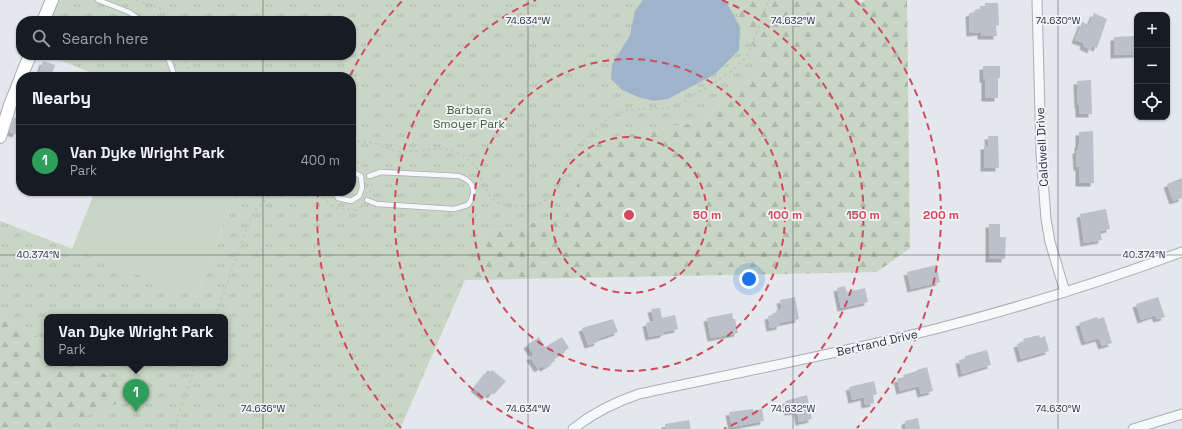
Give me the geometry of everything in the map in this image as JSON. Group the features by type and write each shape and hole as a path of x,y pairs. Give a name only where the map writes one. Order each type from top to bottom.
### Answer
{"street":[{"path":"45,16 52,0"},
{"name":"Caldwell Drive","path":"1037,0 1041,153 1046,219 1050,242 1065,292"},
{"path":"23,72 28,60"},
{"path":"0,137 16,90"},
{"name":"Bertrand Drive","path":"573,429 600,410 620,400 639,394 943,327 1065,292 1182,252"},
{"path":"1133,429 1182,414"}],"lane":[{"path":"98,0 129,12 135,16"},
{"path":"169,60 173,72"},
{"path":"367,200 377,204 454,209 468,205 473,198 473,187 467,179 459,176 381,172 369,176"},
{"path":"337,196 338,198 351,201 359,196 362,188 361,176 356,174"}],"path":[{"path":"136,0 159,8 166,16"},
{"path":"356,142 377,144 395,151 406,152 444,148 458,152 473,163 482,178 487,192 495,201 510,205 532,205 547,200 557,191 564,176 569,159 608,118 619,112 674,107 723,77 744,60 748,54 769,0"},
{"path":"185,60 189,72"},
{"path":"216,314 248,225 254,213 269,196"},
{"path":"176,429 178,417 195,366"}],"green space":[{"name":"Barbara Smoyer Park","path":"50,0 731,0 764,68 699,122 592,141 566,216 488,232 465,280 400,429 54,429 141,394 90,366 228,366 228,314 44,314 44,340 0,316 0,221 197,297 234,196 356,196 356,72 90,72 60,60 356,60 356,16 45,16"},
{"path":"731,0 857,0 862,3 865,0 907,0 910,248 877,272 465,280 488,232 566,216 592,141 699,122 764,68"},
{"path":"93,196 234,196 197,297 72,249"},
{"path":"0,316 44,340 44,366 90,366 205,429 0,429"}],"water":[{"path":"643,0 725,0 740,27 739,50 715,74 668,99 654,101 638,97 622,90 611,79 612,65 630,35 635,11"}],"building":[{"path":"985,3 998,3 999,25 996,26 997,36 981,36 981,32 970,33 969,13 975,12 974,10 980,10 980,6 985,6"},
{"path":"1094,13 1107,19 1097,48 1092,46 1091,50 1083,46 1084,43 1075,40 1082,22 1089,25"},
{"path":"1134,36 1134,54 1114,55 1114,37"},
{"path":"43,61 55,65 53,72 40,72"},
{"path":"983,66 1000,66 1000,78 998,78 998,98 985,98"},
{"path":"1091,80 1092,114 1079,114 1077,81"},
{"path":"14,117 16,118 16,134 9,132"},
{"path":"1093,131 1094,183 1079,183 1079,167 1077,167 1076,150 1078,150 1079,144 1079,132"},
{"path":"988,136 998,136 999,168 984,168 984,146 989,146"},
{"path":"1182,178 1182,198 1173,201 1167,184"},
{"path":"1106,209 1110,229 1100,231 1102,240 1084,243 1080,214"},
{"path":"989,224 1000,224 1000,237 1006,237 1005,259 989,259"},
{"path":"936,265 940,282 911,289 907,272"},
{"path":"845,286 847,292 865,288 868,302 841,308 837,288"},
{"path":"795,297 799,319 780,323 780,326 770,328 768,316 777,314 776,310 782,309 780,300"},
{"path":"1158,297 1165,317 1157,319 1155,315 1141,320 1136,304"},
{"path":"660,308 662,318 675,315 678,329 649,337 646,323 654,321 651,309"},
{"path":"732,313 738,333 711,338 707,318"},
{"path":"1097,317 1098,319 1104,317 1112,343 1102,346 1099,338 1085,342 1079,323"},
{"path":"613,319 618,332 597,339 598,342 588,345 582,328"},
{"path":"1039,335 1040,338 1045,336 1049,351 1021,359 1017,344 1024,342 1023,339"},
{"path":"539,337 545,347 562,337 569,348 554,359 555,361 544,368 542,366 538,369 530,357 534,355 527,345"},
{"path":"987,350 991,365 962,374 959,360 965,359 965,356"},
{"path":"927,367 933,391 921,394 919,386 900,391 897,379 904,377 903,375"},
{"path":"488,370 490,372 492,370 506,381 497,391 496,389 491,395 488,393 485,397 474,388"},
{"path":"874,381 877,394 873,395 874,403 865,405 864,397 852,400 849,387"},
{"path":"807,395 812,419 799,422 797,411 788,412 785,401"},
{"path":"753,409 753,411 762,409 764,421 732,427 729,412"},
{"path":"918,418 920,429 906,429 905,421"},
{"path":"689,420 691,429 666,429 665,424"}],"place":[{"name":"Van Dyke Wright Park","path":"136,412"}]}
